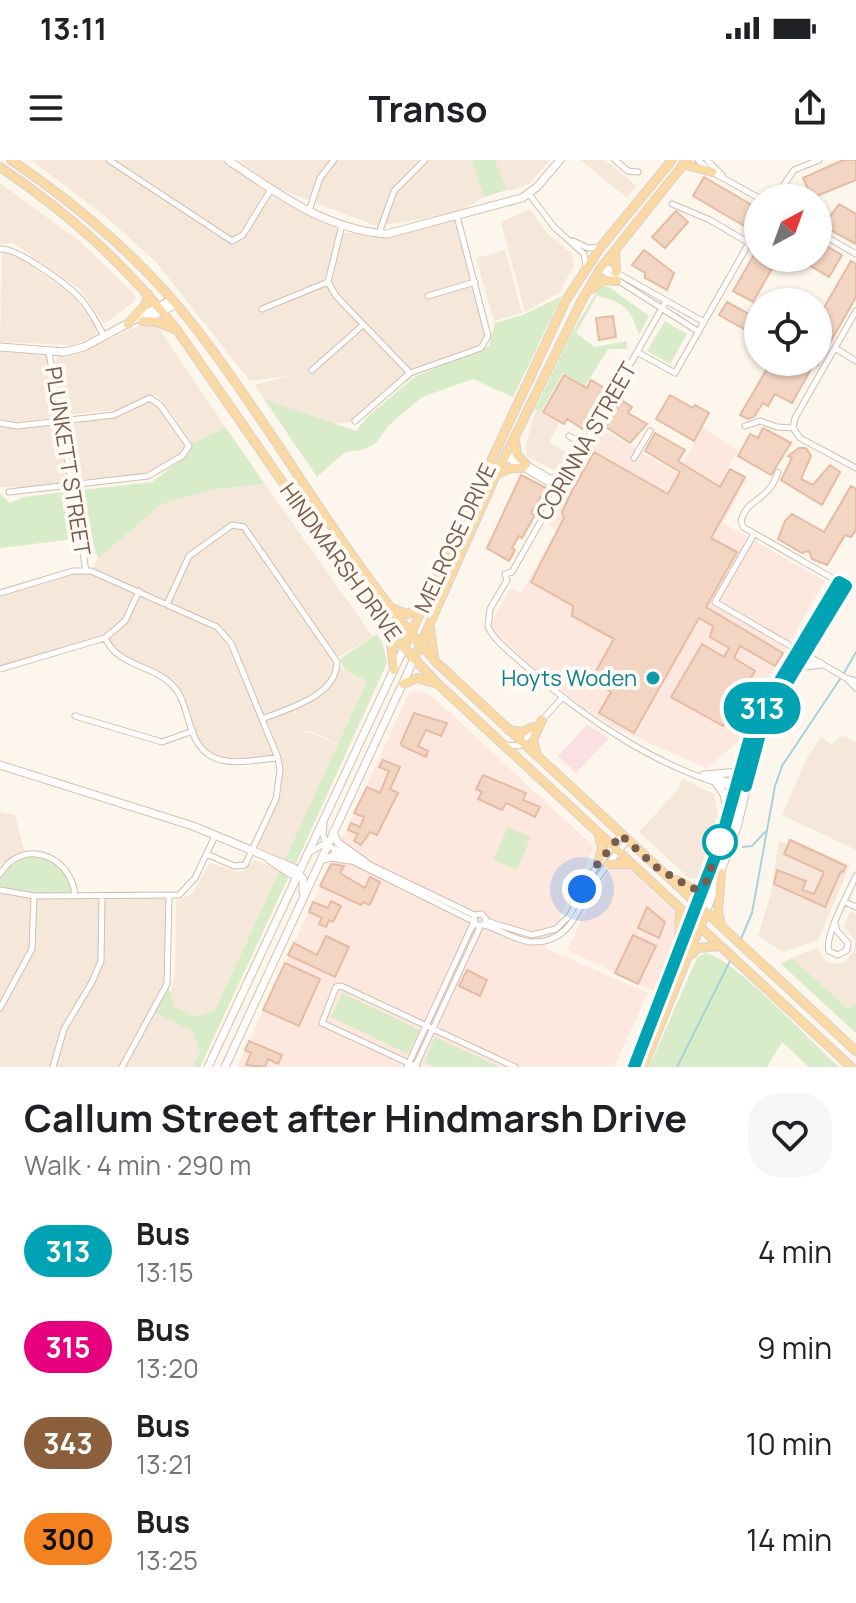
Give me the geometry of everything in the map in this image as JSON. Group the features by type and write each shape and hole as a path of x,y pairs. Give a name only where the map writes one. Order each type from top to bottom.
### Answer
{"main road":[{"name":"HINDMARSH DRIVE","path":"11,160 81,210 113,238 198,331 388,606 420,645 508,730 519,747 598,833 851,1067"},
{"name":"MELROSE DRIVE","path":"404,648 548,337 580,276 672,160"},
{"name":"MELROSE DRIVE","path":"414,659 515,435 581,302 600,269 685,162"},
{"path":"685,162 712,172"},
{"name":"HINDMARSH DRIVE","path":"0,167 74,220 148,294 177,330 388,631 439,685 503,744 519,747 540,759 856,1051"},
{"path":"580,276 600,269 601,247"},
{"path":"581,302 603,280 616,277 615,249"},
{"path":"128,324 146,304 148,294"},
{"path":"143,321 157,322 177,330"},
{"path":"486,498 479,487 511,468 525,466 517,455 515,435"},
{"path":"496,450 506,455"},
{"path":"388,606 407,614 422,608"},
{"path":"430,623 435,661"},
{"path":"388,631 394,651 394,670"},
{"path":"403,684 417,678 439,685"},
{"path":"540,759 533,740 542,720"},
{"path":"508,730 522,732 533,727"},
{"path":"598,833 603,864 632,864"},
{"path":"656,867 693,889 706,882"},
{"path":"721,873 718,911 727,932"},
{"path":"634,1067 697,904"},
{"path":"679,952 680,909"},
{"path":"643,1067 706,912"},
{"path":"689,957 698,948 722,948"}],"street":[{"path":"109,160 232,241 243,235 271,189"},
{"path":"309,211 320,178 334,160"},
{"path":"379,233 394,191 425,160"},
{"path":"232,161 309,211 379,233 395,233 529,194 560,160"},
{"path":"615,160 628,171 638,172"},
{"path":"698,160 712,172 744,190"},
{"path":"707,160 725,179"},
{"path":"784,184 794,170 819,160"},
{"path":"529,194 554,227 584,254 587,266"},
{"path":"672,204 710,220 744,240"},
{"path":"355,421 410,373 481,348 488,336 457,216"},
{"path":"328,282 342,223"},
{"path":"568,239 588,248 601,247"},
{"path":"832,240 856,254"},
{"path":"0,249 14,251 71,291 85,304 104,336"},
{"path":"637,352 675,373 744,252"},
{"path":"600,269 608,268 661,310 699,332"},
{"path":"616,277 704,322"},
{"path":"262,309 328,282"},
{"path":"328,282 363,325 410,373"},
{"path":"428,296 475,282"},
{"name":"CORINNA STREET","path":"666,301 512,572 513,579 507,580 488,613 489,630 562,698 617,734 716,783 735,786"},
{"path":"0,347 49,352 84,347 173,302"},
{"path":"128,324 143,321 160,309"},
{"path":"856,311 795,418 793,428 800,438 856,468"},
{"path":"312,370 363,325"},
{"path":"835,348 856,361"},
{"name":"PLUNKETT STREET","path":"49,352 86,571"},
{"path":"0,423 17,426 124,413 150,398 160,405 189,446 182,456 148,476 9,492"},
{"path":"745,426 760,421 793,428"},
{"path":"634,458 650,431"},
{"path":"569,436 584,445"},
{"path":"506,455 560,487"},
{"path":"697,904 753,726 842,584 743,527 742,514 749,505 768,494 778,472"},
{"path":"167,604 189,556 232,525 244,527 336,658 338,667 310,699 262,719"},
{"path":"754,534 715,602 838,674 856,681"},
{"path":"0,593 73,571 86,571 101,574 139,591 217,627 225,634 278,758 279,790 245,865 239,867 207,854"},
{"path":"0,669 105,638 125,621 139,591"},
{"path":"105,638 127,662 162,677 175,688 199,745 215,758 226,761 278,758"},
{"name":"MELROSE DRIVE","path":"208,1067 300,876 404,648"},
{"path":"706,912 721,873 761,730 797,667 801,652"},
{"name":"MELROSE DRIVE","path":"225,1067 414,659"},
{"path":"797,667 821,664"},
{"path":"846,678 856,688"},
{"path":"519,747 562,698"},
{"path":"75,716 162,742 193,731"},
{"path":"519,747 542,720"},
{"path":"0,765 175,820 270,860 291,874 300,876 317,869"},
{"path":"700,775 739,772"},
{"name":"CORINNA STREET","path":"700,775 746,789"},
{"path":"716,783 724,794 727,816"},
{"path":"326,815 323,835 327,845 349,860 473,920"},
{"path":"333,832 344,849 365,862 473,920 526,941 557,936 574,921 603,864 615,848"},
{"path":"0,890 34,896 179,895 188,888 215,836"},
{"path":"484,924 532,935 556,929 570,915 624,838"},
{"path":"307,855 320,844 365,862"},
{"path":"0,874 11,861 22,857 52,857 69,873 75,895"},
{"path":"321,860 331,857 349,860"},
{"path":"300,876 305,886 302,902"},
{"path":"835,924 848,943 847,950 838,955 832,954 827,945 835,924 856,876"},
{"path":"0,1008 32,949 34,896"},
{"path":"53,1067 64,1029 101,961 102,896"},
{"path":"122,1067 167,984 169,896"},
{"path":"845,902 856,907"},
{"path":"430,1027 484,924 481,913 473,920 430,1027 413,1066 322,1023 334,990 341,986 430,1027 515,1067"}],"shaded area":[{"path":"31,160 225,160 344,233 395,233 451,214 377,226 277,188 238,160 472,160 484,197 458,213 487,328 481,348 416,375 355,421 335,424 313,416 316,412 311,416 264,399 255,385 294,375 250,381 156,262 106,217"},
{"path":"495,160 550,160 529,184 507,190"},
{"path":"580,160 605,160 637,186 627,198"},
{"path":"0,183 82,243 135,295 135,301 104,324 81,290 13,243 0,244"},
{"path":"530,209 547,233 572,254 574,266 559,293 525,312 501,222"},
{"path":"505,250 522,313 494,321 476,258"},
{"path":"2,251 10,251 73,295 97,329 95,336 73,345 0,342"},
{"path":"154,321 226,428 192,443 155,395 148,395 126,409 64,415 55,361 58,356 90,348"},
{"path":"0,350 47,355 56,417 17,423 0,420"},
{"path":"149,400 156,401 185,443 184,451 149,474 76,480 67,424 123,415"},
{"path":"536,409 560,422 549,442 569,454 561,467 553,470 527,456 526,445"},
{"path":"57,424 67,482 0,487 0,425"},
{"path":"598,427 677,473 703,428 738,450 728,468 747,479 723,523 825,581 756,699 737,743 706,768 611,726 531,666 494,630 492,621 510,588 521,593 556,531 546,522"},
{"path":"265,484 373,637 337,658 338,667 367,681 338,744 309,730 302,733 309,732 338,745 285,859 255,846 279,790 278,758 226,761 215,758 199,745 180,695 168,681 127,662 105,638 0,669 0,593 73,571 91,571 98,559 160,505 209,490"},
{"path":"419,691 433,697 594,847 545,948 648,993 614,1067 237,1067 409,693"},
{"path":"587,725 609,738 576,773 558,756"},
{"path":"845,736 856,742 856,850 782,815 808,756 821,737 832,745 838,737"},
{"path":"683,779 714,794 718,813 698,877 690,879 639,832 674,794"},
{"path":"0,812 15,815 24,850 0,865"},
{"path":"789,838 850,865 818,940 783,952 758,936 771,894 779,841 786,844"},
{"path":"254,860 280,870 215,1010 196,1017 175,1007 170,994 175,974 176,901 192,894 210,863 240,873"},
{"path":"616,866 629,869 676,913 678,924 674,952 656,992 567,950 596,891 608,872"},
{"path":"0,890 34,896 169,896 167,984 153,1012 193,1032 200,1052 193,1067 0,1067"},
{"path":"850,912 856,914 856,1004 848,1009 792,958 817,948 826,961 836,964 846,961 855,949 854,938 844,927"}],"green space":[{"path":"472,160 495,160 507,190 484,197"},
{"path":"601,285 609,287 649,316 639,335 625,308 597,296 576,333 595,347 627,341 627,349 608,349 585,386 563,373 541,411 535,409 573,331"},
{"path":"562,296 513,397 473,379 422,397 388,426 376,443 363,450 345,452 317,477 264,399 356,431 367,417 416,376 489,346 495,323 525,314"},
{"path":"665,321 687,334 670,364 647,351"},
{"path":"226,428 265,484 209,490 160,505 98,559 91,537 0,548 0,494 10,503 23,497 152,482 189,454 192,443"},
{"path":"377,634 383,644 387,663 296,863 285,859 367,681 345,670 340,659"},
{"path":"508,827 531,837 517,870 493,860"},
{"path":"31,855 48,858 60,866 75,895 34,896 0,890 0,874 11,861"},
{"path":"280,870 289,876 200,1067 193,1067 200,1052 193,1032 153,1012 167,984 175,1007 196,1017 215,1010"},
{"path":"705,953 718,958 753,985 839,1067 809,1067 782,1042 767,1067 649,1067 697,958"},
{"path":"792,958 848,1009 856,1004 856,1033 781,964"},
{"path":"342,993 420,1030 408,1054 331,1017"},
{"path":"435,1037 500,1067 434,1067 424,1062"}],"building":[{"path":"843,160 856,160 856,180 832,190 832,184 806,184 803,178"},
{"path":"704,177 744,200 744,226 693,196"},
{"path":"839,204 856,214 856,244 832,231 832,214"},
{"path":"676,211 688,222 665,248 652,237"},
{"path":"832,249 842,255 832,272"},
{"path":"644,250 674,273 667,290 645,278 645,273 632,265"},
{"path":"851,261 856,264 856,297 832,339 832,294"},
{"path":"744,272 770,272 761,288 744,288 744,297 733,291"},
{"path":"727,302 744,311 744,329 719,315"},
{"path":"613,316 616,337 599,340 596,318"},
{"path":"564,375 587,388 591,380 606,389 583,429 567,419 564,424 543,412"},
{"path":"763,376 807,376 792,403 775,394 768,406 763,403 754,417 748,419 740,415"},
{"path":"670,395 709,413 694,441 656,419"},
{"path":"623,401 632,407 628,413 647,424 630,443 603,425"},
{"path":"763,428 791,443 771,475 738,456 750,434 758,438"},
{"path":"655,433 685,450 678,461 720,487 730,469 745,477 711,538 737,552 706,607 783,653 775,666 740,646 734,658 755,671 723,726 671,697 702,644 724,657 729,648 710,637 713,626 699,618 634,733 599,713 611,692 591,680 614,639 572,616 573,606 531,582 564,518 562,512 572,491 594,452 668,494 680,472 645,451"},
{"path":"799,448 806,448 811,456 801,479 813,485 830,465 840,472 822,505 781,480 792,458 788,456"},
{"path":"521,475 546,488 531,513 535,515 522,538 519,536 512,548 515,550 509,561 487,548"},
{"path":"851,486 856,489 856,530 851,537 845,535 827,565 812,559 809,551 802,553 778,539 785,521 792,514 824,532"},
{"path":"414,713 447,723 441,736 426,730 418,746 428,751 426,757 401,743"},
{"path":"383,760 400,767 390,789 398,793 377,835 370,832 361,845 354,841 358,834 348,830 351,823 360,827 364,817 354,813 367,787 380,793 389,771 379,767"},
{"path":"483,775 526,793 523,800 540,807 535,817 506,803 502,810 478,799 482,792 476,789"},
{"path":"790,840 846,866 825,907 774,884 777,870 806,881 802,890 814,894 824,872 784,854"},
{"path":"331,864 344,866 340,873 365,888 370,877 380,882 370,905 363,902 361,905 320,886"},
{"path":"331,901 341,906 333,922 329,920 326,927 319,924 322,918 309,912 313,902 328,908"},
{"path":"647,907 665,922 659,938 638,928"},
{"path":"633,935 656,946 638,984 615,973"},
{"path":"326,936 349,947 335,977 288,955 294,943 317,955"},
{"path":"285,963 320,979 299,1026 263,1010"},
{"path":"467,970 487,980 480,996 459,986"},
{"path":"249,1041 282,1055 278,1064 268,1059 265,1067 246,1065 251,1053 245,1050"}],"waterway":[{"path":"844,673 856,652"},
{"path":"740,941 752,913 775,786 782,766 840,679"},
{"path":"743,847 752,846 765,832"},
{"path":"677,1067 730,961"}],"bus line":[{"name":"313","path":"634,1067 720,844 753,726 839,582 846,586 761,730 746,786"}],"place":[{"name":"Hoyts Woden","path":"653,678"}],"route":[{"path":"582,889 621,835 656,867 693,889 706,882 720,842"}]}
